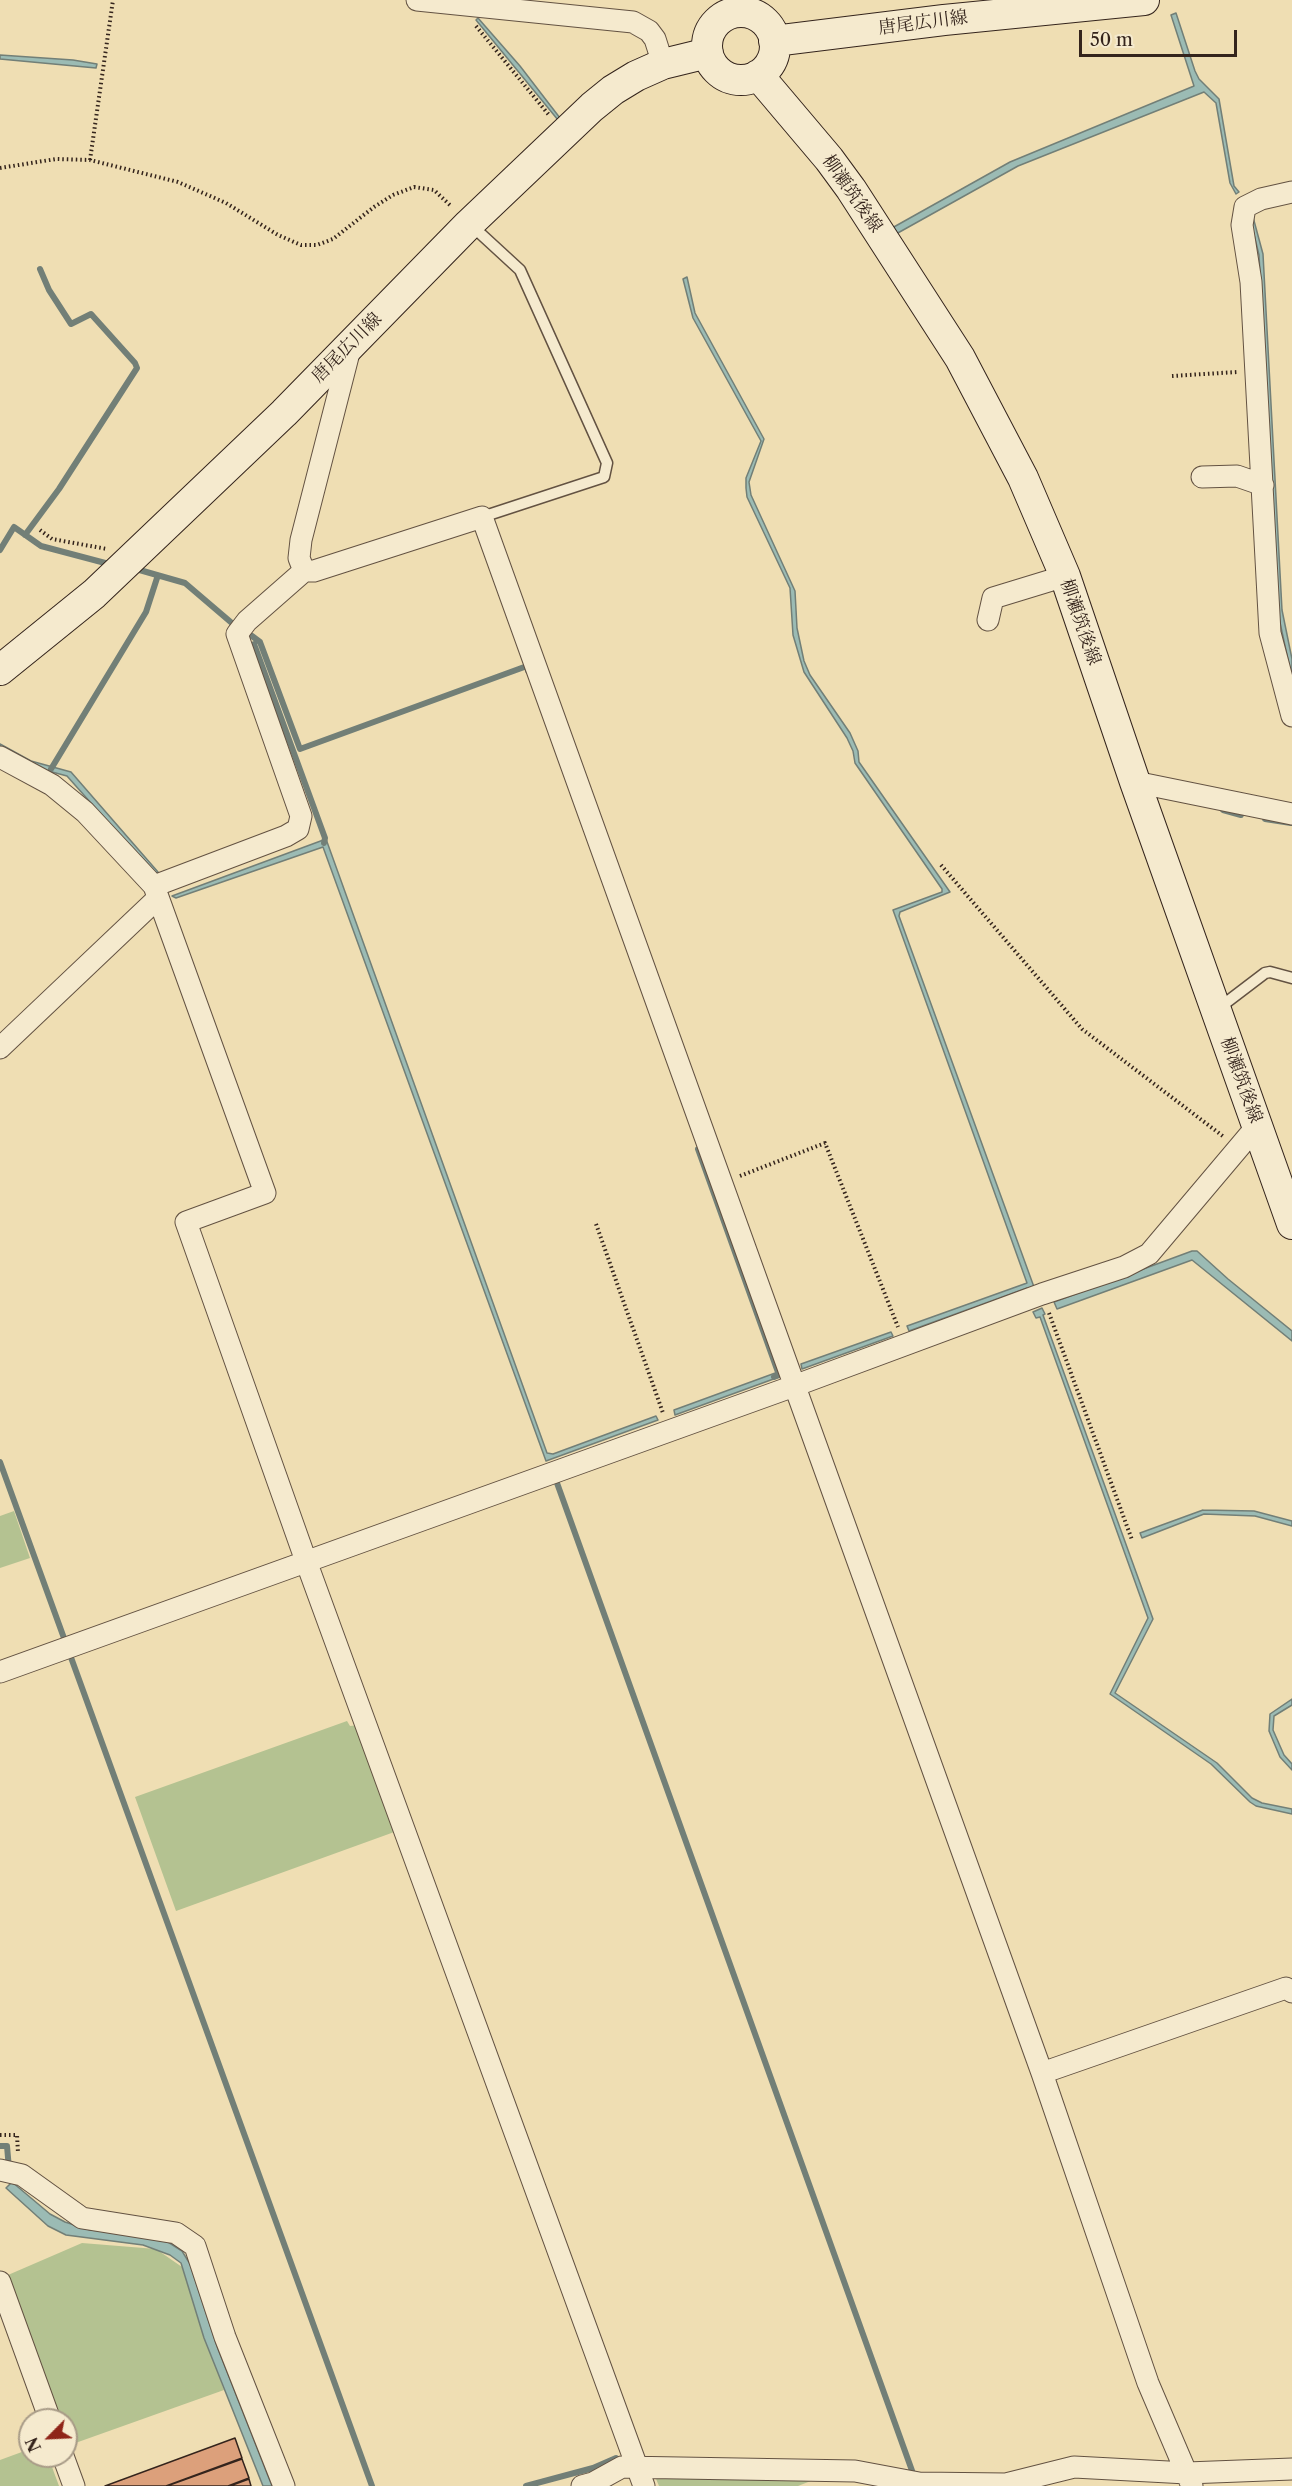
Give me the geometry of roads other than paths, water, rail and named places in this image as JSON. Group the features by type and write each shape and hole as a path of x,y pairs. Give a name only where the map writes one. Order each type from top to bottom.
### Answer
{"main road":[{"name":"唐尾広川線","path":"774,41 943,15 1057,4 1144,0"},
{"path":"720,8 752,14 764,21 772,33 775,47 772,60 764,72 751,79 737,80 725,76 716,69 708,53 709,34 720,8"},
{"name":"唐尾広川線","path":"0,670 94,594 284,413 470,224 592,107 613,90 663,64 708,53"},
{"name":"柳瀬筑後線","path":"758,75 851,189 960,358 1023,478 1065,576 1134,782 1216,1010 1248,1137 1292,1224"}],"street":[{"path":"417,0 633,22 649,31 655,39 663,64"},
{"path":"1292,192 1261,199 1245,207 1242,225 1251,282 1270,633 1292,716"},
{"path":"304,571 299,558 301,540 352,343"},
{"path":"1202,477 1237,476 1263,485"},
{"path":"0,1048 156,892 298,829 301,816 237,634 247,621 304,571 314,572 482,517 720,1184 1042,2073 1148,2383 1189,2479"},
{"path":"988,620 993,598 1065,576"},
{"path":"0,757 52,785 85,812 156,892 265,1193 186,1222 306,1561 640,2477"},
{"path":"1134,782 1292,814"},
{"path":"0,1672 794,1386 1042,1294 1124,1267 1149,1254 1248,1137"},
{"path":"1042,2073 1286,1988 1292,1992"},
{"path":"10,2173 82,2218 176,2233 195,2246 225,2337 284,2486"},
{"path":"0,2282 46,2408"},
{"path":"582,2486 593,2483 622,2467 640,2477 855,2471 919,2483 995,2484 1006,2484 1074,2467 1189,2479 1292,2469"},
{"path":"67,2468 74,2486"}],"lane":[{"path":"470,224 520,270 607,463 604,477 482,517"},
{"path":"1216,1010 1265,974 1270,972 1292,978"}],"water":[{"path":"1176,13 1199,79 1219,99 1234,186 1239,192 1236,194 1230,183 1216,103 1204,92 1018,166 896,234 892,228 1010,162 1194,86 1171,15"},
{"path":"478,18 520,66 560,118 558,120 476,20"},
{"path":"0,55 97,64 96,68 0,59"},
{"path":"1253,217 1263,254 1282,610 1292,659 1292,678 1279,618 1259,255 1250,218"},
{"path":"687,277 695,313 764,439 749,482 751,495 795,591 797,628 804,661 810,675 850,733 858,751 859,762 950,892 900,912 899,916 1034,1287 909,1331 907,1326 1027,1283 893,910 942,892 942,889 855,763 847,738 804,672 793,635 790,588 747,497 746,478 761,441 693,318 683,279"},
{"path":"0,744 31,761 71,772 158,872 154,874 67,776 26,765 0,750"},
{"path":"326,839 547,1453 553,1454 656,1416 658,1420 546,1461 323,847 176,898 172,896"},
{"path":"1197,1251 1292,1331 1292,1341 1192,1260 1057,1309 1054,1302"},
{"path":"1042,1308 1153,1619 1115,1693 1217,1763 1252,1798 1262,1803 1292,1809 1292,1814 1256,1806 1211,1764 1110,1694 1148,1618 1040,1317 1036,1318 1033,1312"},
{"path":"891,1332 893,1336 802,1369 801,1364"},
{"path":"778,1372 779,1377 675,1415 674,1410"},
{"path":"1203,1510 1254,1511 1292,1521 1292,1526 1255,1516 1204,1514 1142,1538 1140,1533"},
{"path":"1292,1699 1292,1705 1274,1716 1273,1730 1284,1755 1292,1764 1292,1770 1280,1757 1269,1731 1270,1714"},
{"path":"12,2182 50,2214 65,2222 90,2230 140,2234 168,2242 182,2251 190,2264 218,2349 272,2486 263,2486 204,2338 181,2263 170,2255 143,2245 66,2235 48,2226 6,2188"}],"waterway":[{"path":"25,535 59,489 137,368 91,314 71,324 49,290 40,269"},
{"path":"0,550 14,527 41,546 109,564"},
{"path":"136,569 185,583 233,624"},
{"path":"51,769 146,612 158,575"},
{"path":"252,636 260,642 300,749 527,666 528,671"},
{"path":"254,644 325,838 324,843"},
{"path":"1223,810 1241,815"},
{"path":"1265,819 1291,823"},
{"path":"698,1149 779,1375 774,1377"},
{"path":"0,1462 372,2486"},
{"path":"557,1483 915,2479"},
{"path":"0,2146 7,2146 9,2169"},
{"path":"526,2486 593,2468 616,2458"}]}
